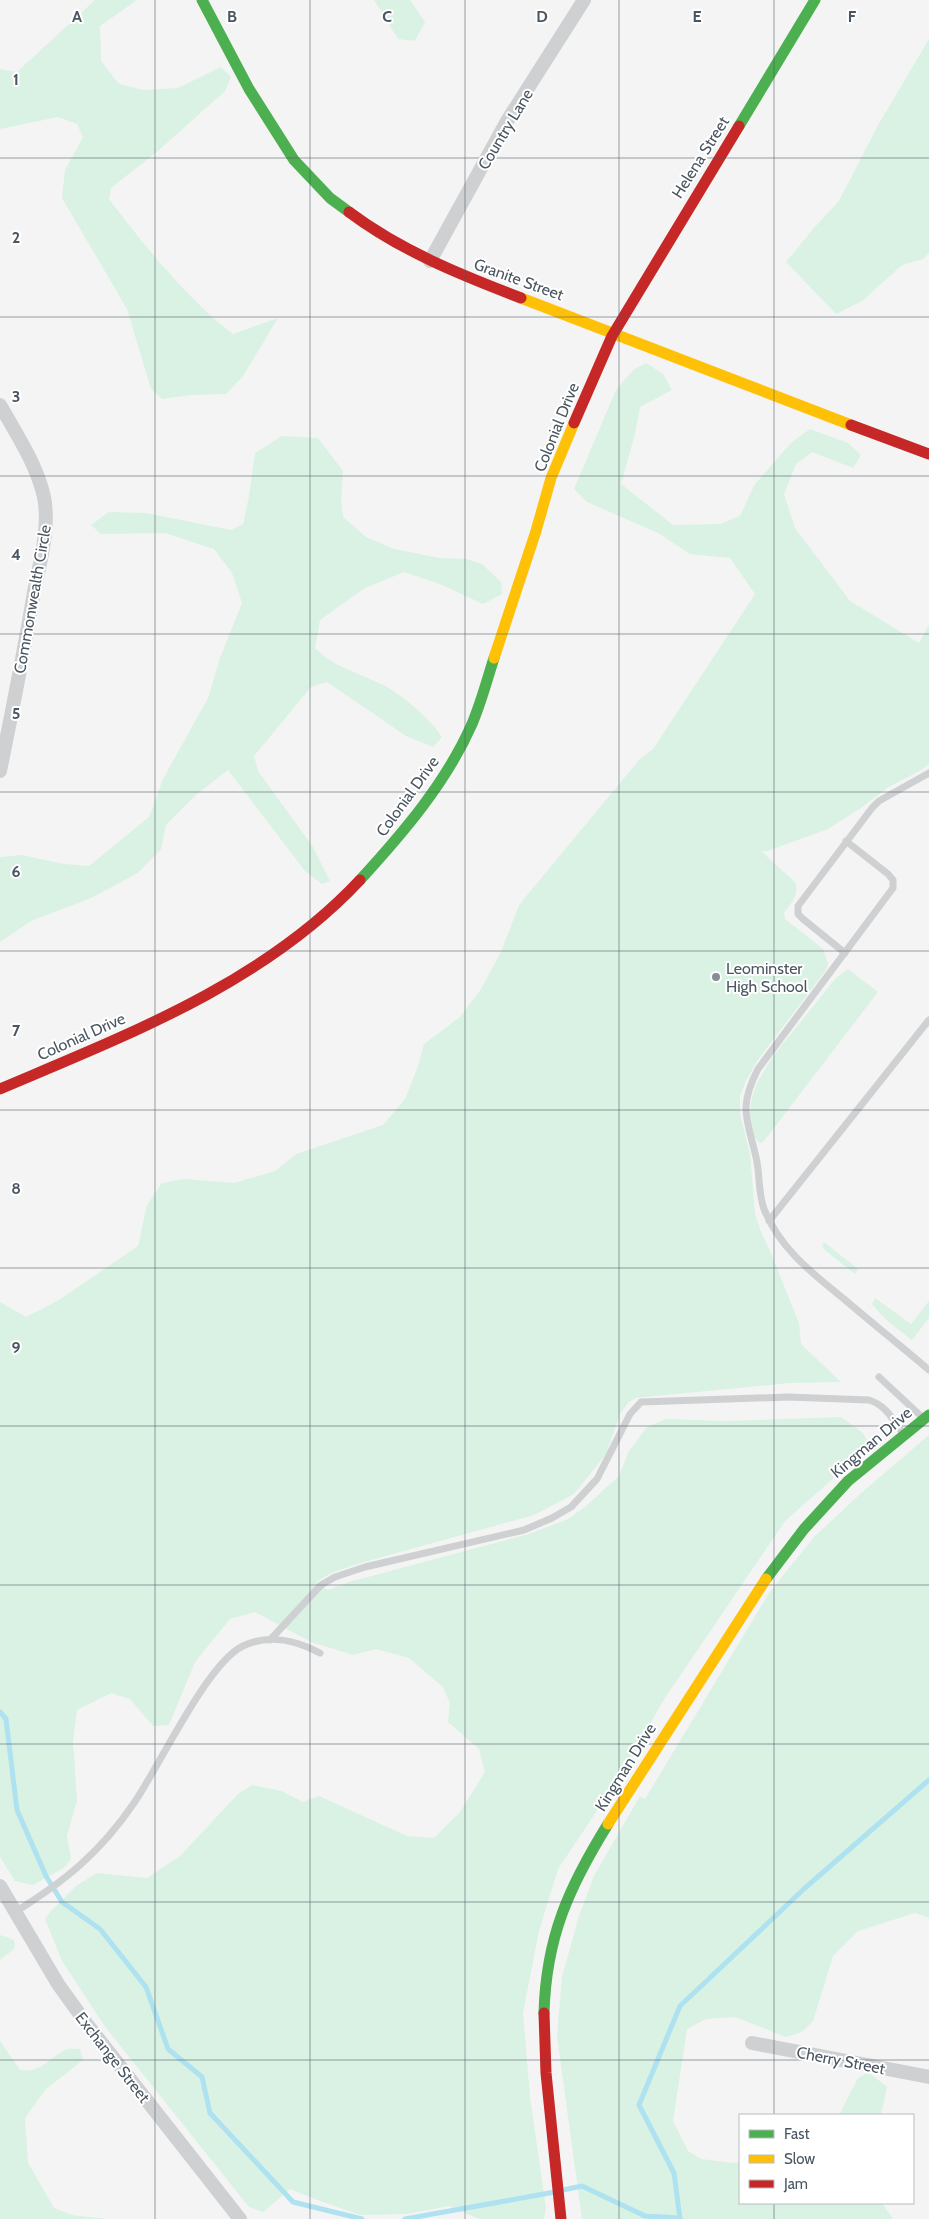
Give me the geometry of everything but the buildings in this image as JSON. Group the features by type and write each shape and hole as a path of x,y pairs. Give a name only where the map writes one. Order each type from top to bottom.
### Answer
{"street":[{"name":"Granite Street","path":"202,0 228,46 261,112 298,166 340,206 390,240 449,271 615,332 929,454"},
{"name":"Country Lane","path":"430,261 508,121 584,0"},
{"name":"Helena Street","path":"615,332 814,0"},
{"name":"Colonial Drive","path":"0,1089 107,1044 214,991 256,967 309,926 355,884 397,840 439,784 472,724 536,531 551,478 615,332"},
{"name":"Commonwealth Circle","path":"0,404 34,470 44,497 46,515 44,539 26,642 0,771"},
{"name":"Kingman Drive","path":"561,2219 546,2083 544,2018 549,1964 556,1927 568,1896 587,1858 756,1591 804,1529 848,1481 926,1417"},
{"name":"Exchange Street","path":"0,1886 58,1984 86,2024 240,2219"},
{"name":"Cherry Street","path":"752,2043 929,2077"}],"lane":[{"path":"845,953 803,919 797,910 863,818 879,801 929,773"},
{"path":"846,841 888,874 894,884 894,888 758,1069 745,1100 746,1116 759,1168 763,1207 769,1221 794,1257 929,1370"},
{"path":"769,1221 929,1020"},
{"path":"879,1377 926,1417"},
{"path":"270,1640 321,1585 335,1577 365,1567 524,1530 552,1518 571,1507 597,1480 612,1454 630,1414 641,1402 788,1397 869,1400 883,1407 904,1435"},
{"path":"15,1912 65,1880 94,1853 135,1803 206,1686 224,1661 242,1646 262,1639 300,1644 320,1652"}],"green space":[{"path":"95,0 137,0 100,26 101,61 119,84 144,90 178,88 221,67 231,77 225,91 158,151 111,188 109,199 183,289 216,321 233,334 278,318 243,376 226,394 191,395 162,399 151,389 127,309 62,198 65,170 83,137 77,124 58,117 0,129 0,69 17,72"},
{"path":"374,0 410,0 425,22 415,41 398,39"},
{"path":"929,39 929,253 923,259 902,265 862,301 836,314 786,262 839,201 877,127"},
{"path":"646,363 663,374 672,390 640,407 635,434 621,484 673,525 720,524 740,516 755,484 792,442 810,429 848,443 861,455 853,468 812,452 796,464 784,494 795,528 850,601 919,643 929,625 929,764 887,788 861,808 828,829 767,851 761,851 795,882 796,895 784,913 785,919 823,949 828,964 826,970 757,1061 740,1096 740,1114 750,1154 755,1214 799,1323 801,1344 841,1382 790,1383 635,1398 629,1402 620,1414 606,1454 574,1494 534,1515 357,1564 331,1573 316,1582 328,1590 349,1582 529,1534 568,1519 585,1507 619,1476 629,1451 647,1427 666,1419 726,1421 841,1417 863,1433 870,1446 785,1521 665,1698 617,1781 558,1869 539,1931 523,2013 530,2097 546,2208 544,2219 479,2219 449,2206 407,2214 360,2215 290,2189 263,2212 249,2207 106,2028 62,1961 45,1919 76,1886 97,1873 147,1878 180,1856 238,1794 252,1785 281,1791 303,1802 319,1796 407,1836 434,1838 460,1812 485,1772 479,1749 448,1722 450,1703 443,1687 409,1658 376,1649 353,1655 311,1642 255,1612 230,1619 195,1662 169,1725 153,1726 130,1699 111,1693 77,1710 73,1742 77,1800 67,1836 71,1859 65,1867 33,1885 15,1881 0,1857 0,1302 26,1317 59,1300 138,1246 147,1205 162,1183 184,1179 234,1183 275,1171 296,1154 383,1125 405,1099 417,1069 424,1044 460,1017 481,989 501,952 519,905 639,760 653,749 755,594 730,558 690,554 658,533 587,502 574,489 616,390 633,370"},
{"path":"282,436 318,438 343,471 341,500 343,517 366,537 394,549 439,558 466,559 482,564 501,582 502,594 483,604 442,585 404,572 365,588 320,620 315,648 322,655 339,665 376,681 401,696 423,715 442,737 433,747 406,736 327,682 311,687 254,756 258,771 313,847 330,881 322,884 305,871 228,770 197,794 166,825 161,849 138,873 91,898 31,921 0,942 0,857 22,855 64,864 89,866 149,817 163,779 208,698 220,658 242,603 232,573 214,549 165,533 101,534 91,525 109,512 146,513 231,530 243,524 255,453"},
{"path":"848,969 878,992 764,1141 760,1143 754,1137 750,1115 751,1102 756,1085 773,1056 836,978"},
{"path":"824,1242 858,1269 855,1274 826,1251 822,1246"},
{"path":"875,1298 911,1324 929,1301 929,1318 912,1340 876,1309 872,1304"},
{"path":"929,1435 929,1918 915,1913 858,1931 833,1956 813,2021 802,2032 786,2037 735,2017 706,2019 687,2029 673,2121 688,2151 701,2159 739,2162 739,2204 883,2204 893,2219 582,2219 557,2036 562,1977 579,1916 594,1876 640,1796 645,1799 769,1593 814,1537 859,1495"},
{"path":"0,1935 14,1940 15,1948 0,1960"},
{"path":"0,2041 20,2070 41,2067 68,2049 80,2049 83,2060 45,2090 25,2118 28,2163 54,2208 72,2215 107,2219 0,2219"},
{"path":"868,2072 887,2087 881,2114 840,2114 858,2078"}],"waterway":[{"path":"0,1712 6,1719 17,1810 46,1876 62,1902 100,1929 146,1987 168,2049 202,2077 210,2113 293,2202 362,2219"},
{"path":"680,2219 674,2173 639,2105 680,2006 805,1888 929,1780"},
{"path":"563,2190 582,2186 645,2216 680,2218"},
{"path":"405,2219 555,2192"}],"traffic: fast":[{"path":"202,0 249,89 294,160 330,198 349,212"},
{"path":"739,126 815,0"},
{"path":"360,880 407,826 450,767 472,724 494,658"},
{"path":"766,1579 804,1529 848,1481 929,1415"},
{"path":"544,2013 549,1960 562,1914 582,1869 608,1824"}],"traffic: slow":[{"path":"521,298 851,425"},
{"path":"494,658 536,531 551,478 574,423"},
{"path":"608,1824 766,1579"}],"traffic: jam":[{"path":"574,423 612,336 739,126"},
{"path":"349,212 389,239 410,250 454,271 521,298"},
{"path":"851,425 929,454"},
{"path":"0,1089 144,1026 192,1003 237,977 281,949 322,916 360,880"},
{"path":"544,2013 546,2073 561,2219"}],"place":[{"name":"Leominster High School","path":"716,977"}]}
